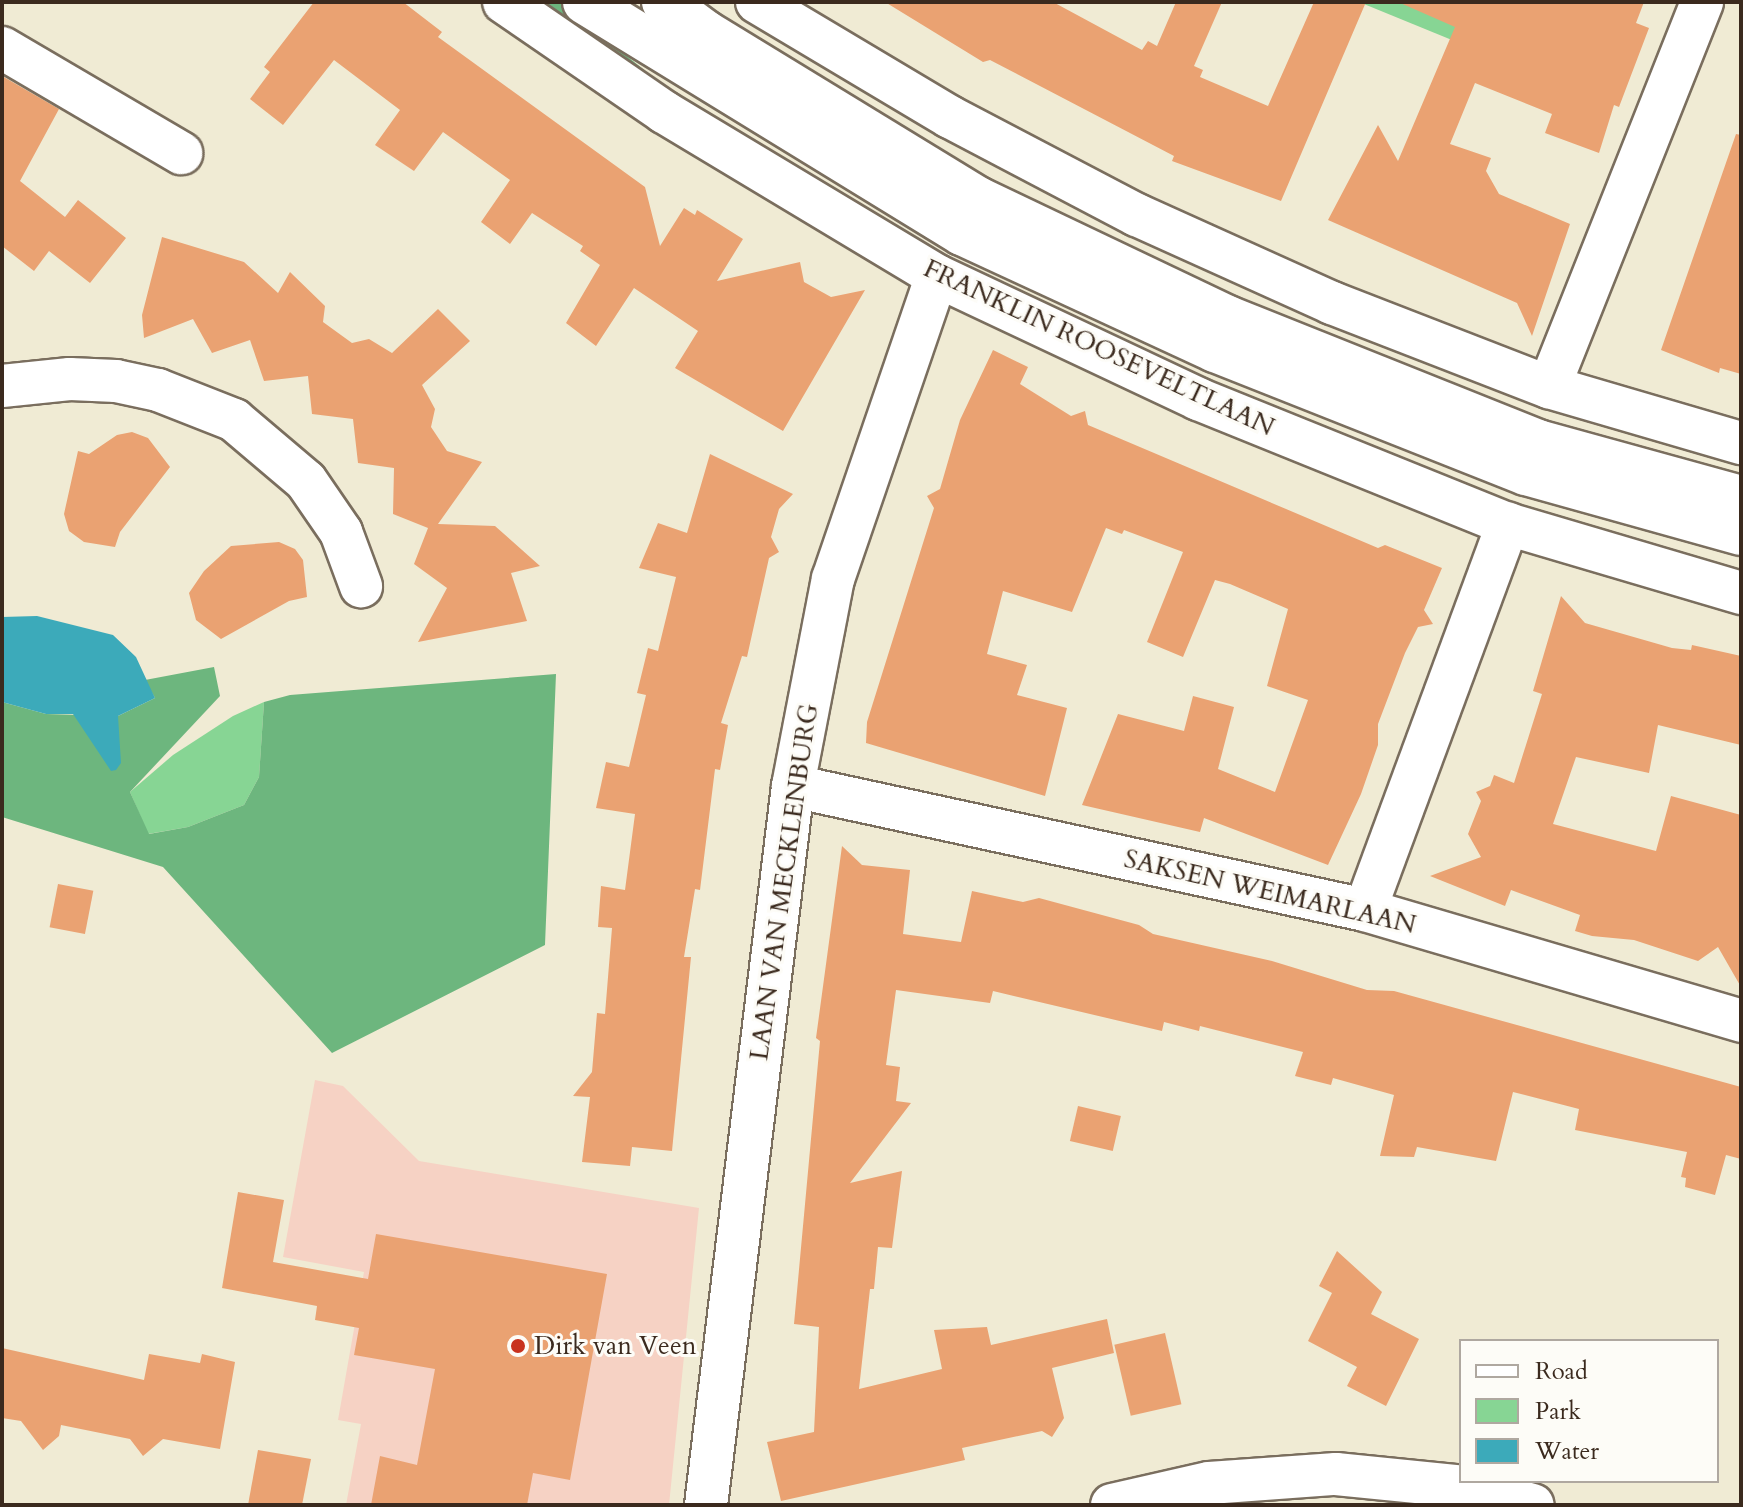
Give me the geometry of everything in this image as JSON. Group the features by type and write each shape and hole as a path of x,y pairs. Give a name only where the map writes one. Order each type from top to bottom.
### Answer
{"main road":[{"name":"FRANKLIN ROOSEVELTLAAN","path":"585,2 962,233 1200,344 1526,473 1741,533"},
{"path":"664,2 706,33 978,199 1228,318 1538,442 1741,498"}],"street":[{"name":"FRANKLIN ROOSEVELTLAAN","path":"504,2 664,112 937,276 1198,399 1508,524 1741,593"},
{"path":"757,2 950,117 1137,215 1332,303 1549,387 1741,443"},
{"path":"1549,387 1702,2"},
{"path":"2,48 181,153"},
{"name":"LAAN VAN MECKLENBURG","path":"706,1505 793,786 833,579 937,276"},
{"path":"2,386 70,379 116,381 158,390 234,420 306,481 341,532 361,586"},
{"path":"1365,910 1508,524"},
{"name":"SAKSEN WEIMARLAAN","path":"793,786 1365,910 1741,1021"},
{"path":"1112,1505 1209,1483 1329,1489 1467,1487 1533,1505"}],"shaded area":[{"name":"Dirk van Veen","path":"315,1080 343,1086 419,1161 699,1208 669,1505 346,1505 361,1424 338,1420 364,1272 283,1257"}],"green space":[{"path":"535,2 560,2 654,78 603,50"},
{"path":"1359,2 1512,2 1491,56"},
{"path":"214,667 220,696 130,792 149,834 188,827 244,805 259,777 264,702 290,695 556,674 545,945 332,1053 163,867 2,817 2,702 46,714 118,716 155,698 145,680"},
{"path":"264,702 259,777 244,805 188,827 148,834 130,792 173,755 233,716"}],"water":[{"path":"37,616 113,635 136,657 155,698 118,716 121,763 116,770 111,771 73,714 46,714 2,702 2,617"}],"building":[{"path":"314,2 403,2 442,32 438,37 645,187 660,246 684,208 695,215 697,210 743,239 717,281 800,262 804,282 831,297 865,290 783,431 675,368 698,331 634,288 596,346 566,323 600,265 580,251 583,246 532,213 510,244 481,222 510,180 443,132 414,171 375,145 400,110 334,60 283,125 250,99 270,72 264,67"},
{"path":"885,2 1053,2 1142,50 1148,41 1157,46 1176,2 1222,2 1194,66 1203,70 1200,77 1268,106 1314,2 1366,2 1281,201 1172,161 1174,156 990,60 983,62"},
{"path":"1398,2 1644,2 1636,23 1649,28 1619,107 1614,105 1599,153 1545,133 1552,114 1475,83 1450,144 1491,158 1486,171 1499,194 1570,224 1532,336 1517,303 1328,220 1378,125 1398,161 1455,27"},
{"path":"2,76 59,109 20,181 65,217 78,200 126,238 90,283 49,251 34,271 2,246"},
{"path":"1736,134 1741,135 1741,374 1720,368 1719,373 1661,350"},
{"path":"162,237 244,262 278,293 290,272 325,306 323,322 352,343 369,339 392,353 438,309 470,341 422,385 435,409 431,427 447,451 482,462 438,524 495,526 540,566 511,573 527,621 418,642 447,588 414,564 428,528 393,514 394,468 358,463 353,419 312,414 308,376 264,381 250,340 212,353 193,319 144,338 142,315"},
{"path":"993,350 1028,367 1020,384 1071,416 1085,411 1088,425 1378,548 1385,545 1442,568 1424,610 1433,624 1418,627 1405,653 1378,724 1378,745 1361,794 1328,865 1204,818 1200,832 1082,805 1118,714 1184,731 1193,696 1234,707 1218,769 1275,792 1308,700 1267,686 1288,609 1230,584 1215,580 1183,657 1147,642 1183,552 1124,530 1122,534 1106,528 1072,612 1003,591 987,654 1027,665 1017,695 1067,708 1045,796 866,743 867,722 934,508 927,496 940,489 960,420"},
{"path":"132,432 148,438 170,467 120,532 115,547 84,542 69,531 64,514 78,451 89,454 117,435"},
{"path":"710,454 793,494 779,509 771,537 779,552 769,558 747,657 742,656 721,723 728,725 720,770 715,769 700,890 695,889 684,957 691,957 672,1151 632,1147 630,1166 582,1162 590,1097 573,1096 592,1072 597,1013 605,1014 612,928 598,927 601,886 625,890 635,814 596,808 606,762 629,767 646,695 637,693 648,648 658,651 676,577 639,568 658,523 687,533"},
{"path":"279,542 295,549 303,560 307,597 289,601 221,639 196,620 189,593 204,571 231,546"},
{"path":"1561,596 1585,623 1672,648 1691,650 1692,645 1741,656 1741,745 1658,725 1649,773 1576,757 1553,824 1656,851 1671,796 1741,815 1741,987 1718,947 1698,961 1634,940 1592,936 1575,931 1580,915 1511,890 1505,906 1430,876 1481,857 1468,834 1481,801 1476,792 1490,786 1494,775 1514,783 1542,694 1533,691"},
{"path":"842,846 862,865 910,870 903,934 961,942 972,891 1023,902 1039,898 1139,925 1153,934 1272,961 1367,990 1394,991 1741,1087 1741,1159 1726,1155 1715,1195 1685,1187 1686,1178 1681,1177 1687,1152 1575,1130 1579,1109 1513,1092 1496,1161 1417,1147 1414,1157 1380,1156 1394,1095 1333,1078 1331,1085 1295,1076 1303,1052 1200,1026 1199,1031 1164,1022 1162,1031 993,991 990,1003 896,990 886,1065 900,1067 896,1101 911,1103 850,1183 902,1171 892,1248 878,1247 859,1389 942,1369 934,1330 987,1327 991,1345 1107,1319 1114,1353 1052,1368 1064,1418 1052,1437 1042,1431 962,1448 965,1460 781,1501 767,1442 814,1432 819,1327 794,1324 820,1041 816,1038"},
{"path":"58,884 93,891 85,934 50,927"},
{"path":"1078,1106 1121,1116 1113,1151 1070,1141"},
{"path":"238,1192 284,1200 273,1262 368,1279 376,1234 607,1274 570,1480 533,1473 527,1505 371,1505 380,1456 417,1465 435,1369 354,1355 359,1328 315,1320 317,1306 222,1288"},
{"path":"1337,1251 1382,1292 1371,1314 1419,1339 1386,1406 1347,1386 1357,1367 1308,1341 1332,1293 1319,1286"},
{"path":"1165,1333 1181,1404 1131,1416 1114,1345"},
{"path":"2,1348 144,1380 149,1354 200,1363 202,1354 235,1362 220,1449 163,1439 143,1456 130,1439 61,1425 59,1436 43,1450 21,1421 2,1418"},
{"path":"258,1450 311,1459 302,1505 248,1505"}],"place":[{"name":"Dirk van Veen","path":"518,1346"}]}
